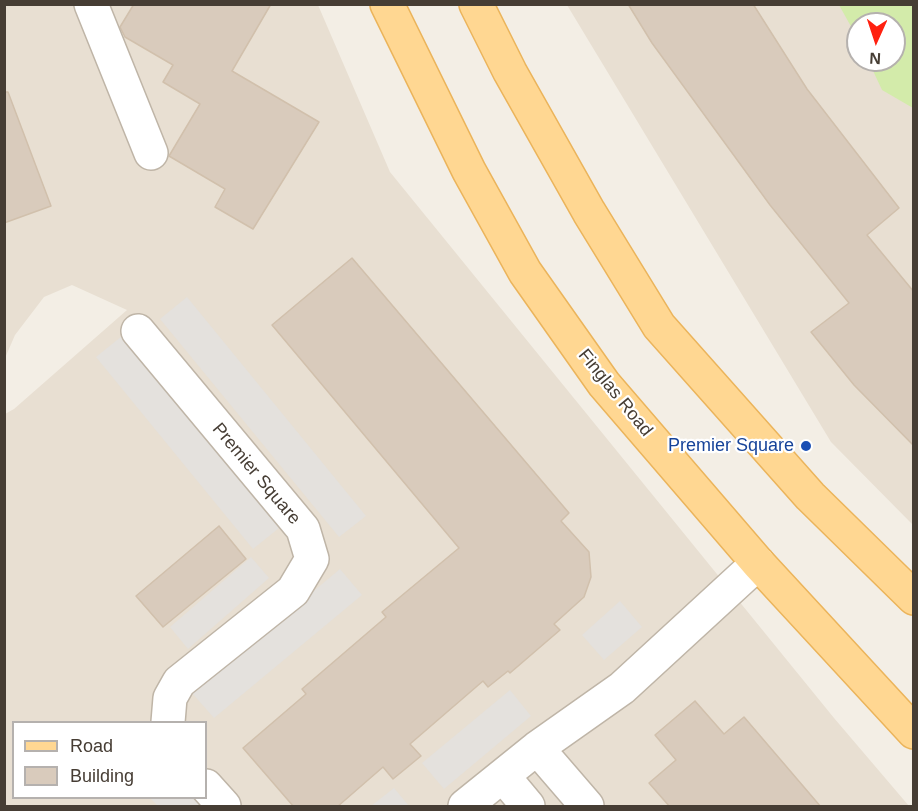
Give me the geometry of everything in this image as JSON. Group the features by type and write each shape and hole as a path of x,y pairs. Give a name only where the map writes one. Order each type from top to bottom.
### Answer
{"main road":[{"name":"Finglas Road","path":"387,4 469,171 525,272 604,384 758,563 914,732"},
{"path":"476,4 510,72 659,327 810,496 914,598"}],"street":[{"path":"91,4 151,153"},
{"name":"Premier Square","path":"138,331 303,529 312,559 293,591 179,682 170,698 168,721"},
{"path":"465,807 537,748 622,688 758,563"},
{"path":"537,748 587,807"},
{"path":"503,776 528,807"},
{"path":"207,787 224,807"}],"shaded area":[{"name":"Premier Square","path":"5,5 318,5 390,172 834,718 909,806 5,806 5,414 14,409 127,310 72,285 44,297 15,335 5,358"},
{"path":"567,5 913,5 913,525 831,442"},
{"path":"187,297 366,516 339,537 160,319"},
{"path":"122,336 279,528 253,549 96,357"},
{"path":"251,557 269,578 188,649 170,627"},
{"path":"340,569 362,595 214,718 192,693"},
{"path":"620,601 642,627 604,660 582,635"},
{"path":"510,690 531,716 444,789 422,763"},
{"path":"394,788 409,806 371,806"},
{"path":"151,799 195,799 202,806 158,806"}],"green space":[{"path":"839,5 913,5 913,108 882,90 874,72 906,72 906,12 846,12 846,18"}],"building":[{"path":"134,4 271,4 232,71 319,122 253,229 215,207 225,189 169,156 200,104 163,82 173,65 125,37 120,27"},
{"path":"628,4 753,4 807,89 899,208 867,235 914,292 914,446 854,385 811,332 849,303 770,205 652,43"},
{"path":"4,92 8,92 51,206 4,223"},
{"path":"352,258 569,513 561,521 589,552 591,577 584,597 554,624 560,630 510,673 508,671 488,687 483,681 410,744 421,756 393,779 383,767 337,807 294,807 243,748 306,694 302,689 386,617 382,612 459,548 272,325"},
{"path":"219,526 246,559 163,627 136,596"},
{"path":"695,701 724,734 744,717 821,807 670,807 649,783 676,760 655,735"}],"place":[{"name":"Premier Square","path":"806,446"}]}
